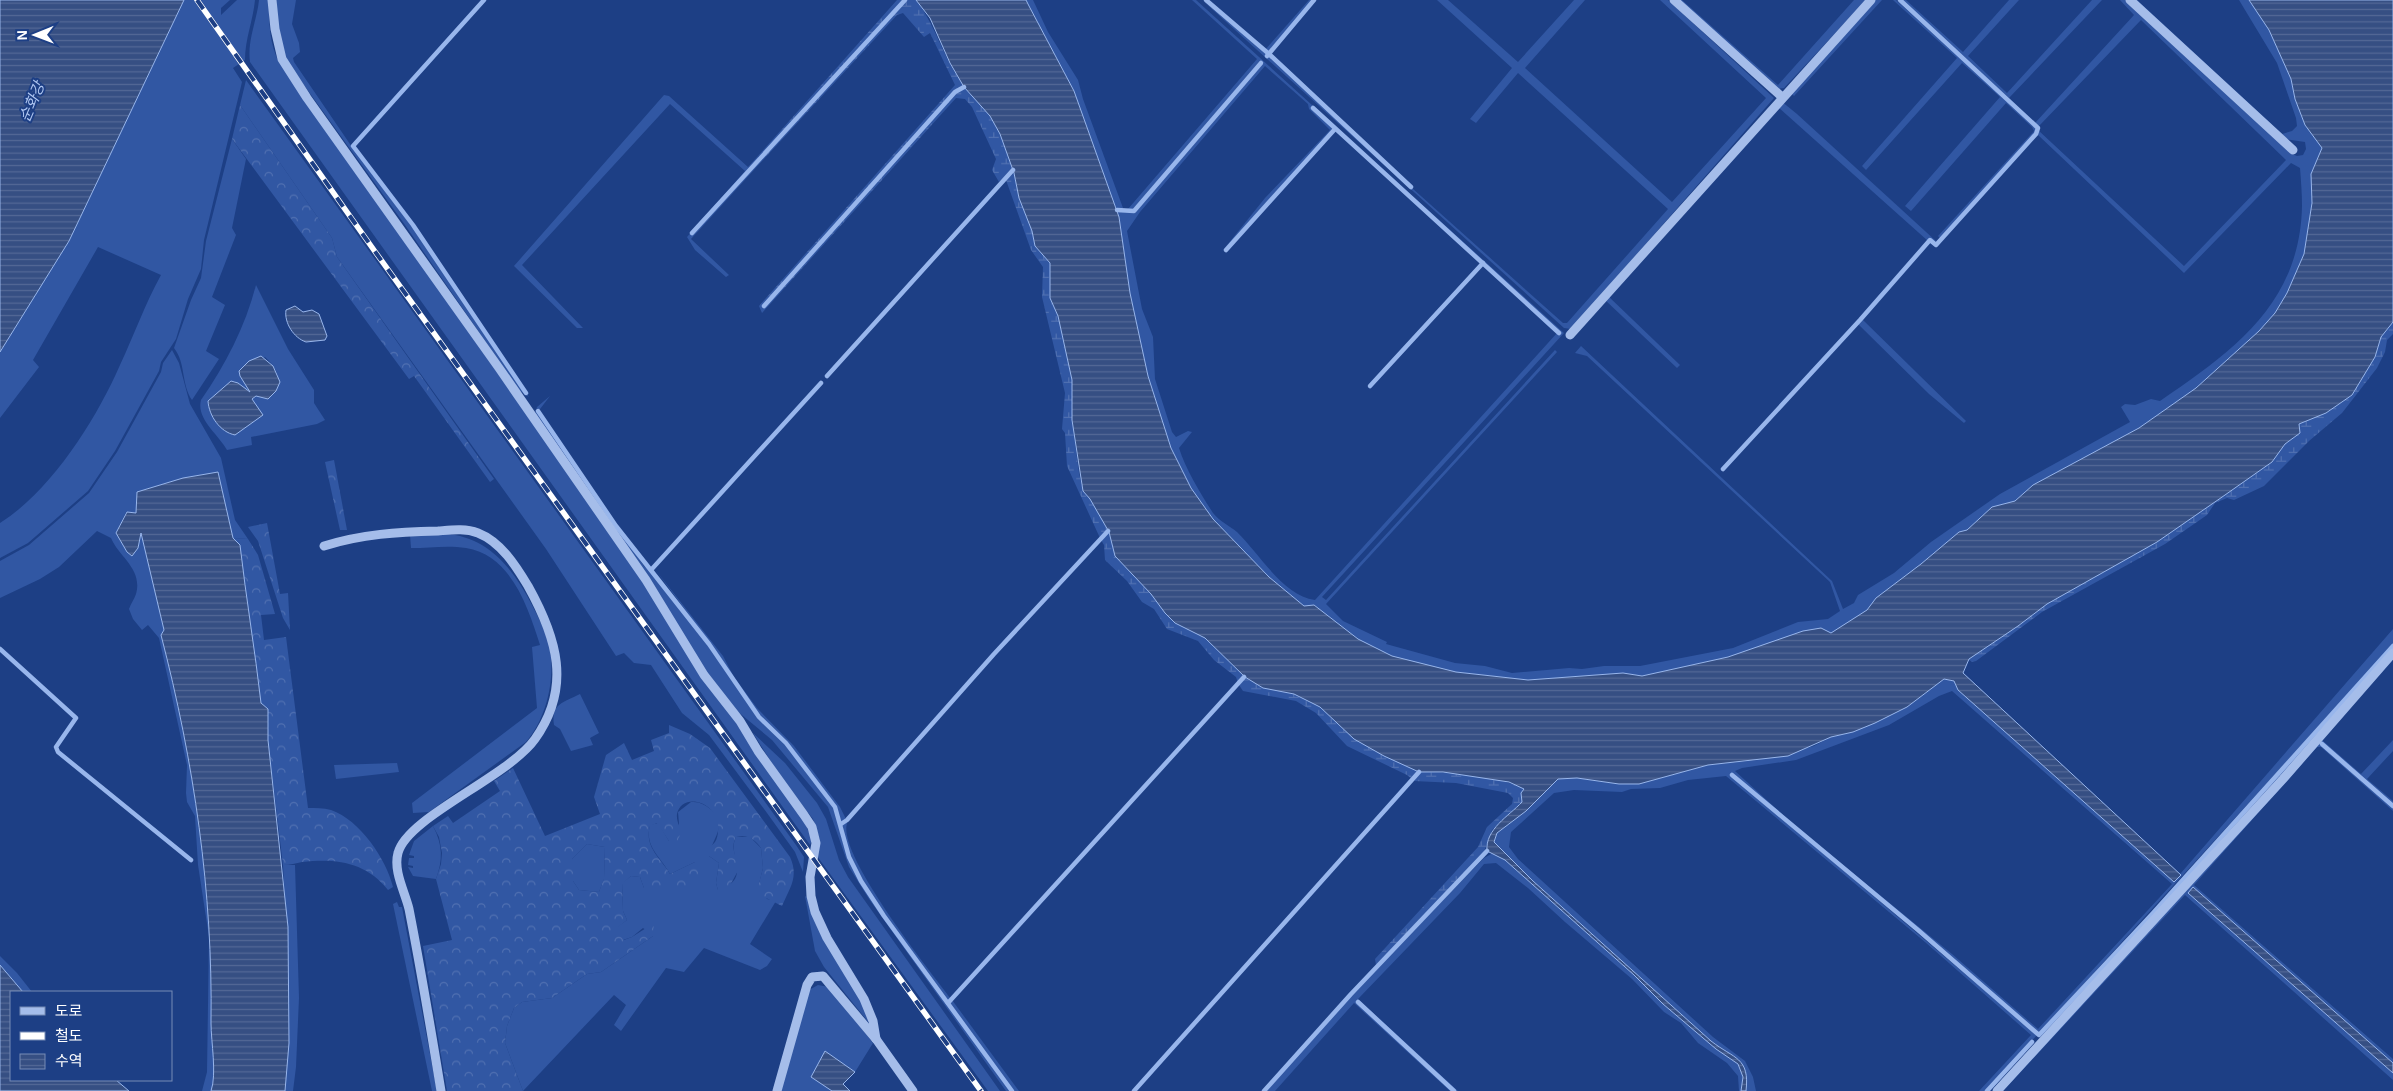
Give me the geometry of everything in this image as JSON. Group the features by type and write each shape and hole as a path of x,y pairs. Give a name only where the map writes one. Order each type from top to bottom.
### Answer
{"street":[{"path":"272,0 275,29 282,59 307,98 499,368 646,580 704,675 740,721 758,751 812,827 816,843 810,877 811,896 815,912 827,938 864,999 873,1020 876,1039"},
{"path":"1674,0 1782,97"},
{"path":"1570,335 1871,0"},
{"path":"2130,0 2293,150"},
{"path":"324,546 379,533 456,530 480,534 505,553 523,577 545,619 556,650 558,670 554,698 548,717 534,741 504,768 407,835 398,854 397,867 411,920 441,1091"},
{"path":"1997,1091 2283,779 2393,653"},
{"path":"777,1091 806,985 812,977 823,976 876,1039 913,1091"}],"green space":[{"path":"184,0 230,0 221,8 221,15 237,0 255,0 245,60 233,68 242,82 204,240 201,269 188,299 176,339 161,362 159,371 115,451 88,491 28,543 0,558 0,523 37,493 70,453 85,431 110,386 161,275 98,247 33,360 39,367 0,418 0,352 69,241"},
{"path":"259,0 269,0 272,41 280,64 639,574 805,822 812,840 810,845 250,62 250,46"},
{"path":"276,0 296,0 292,24 299,43 300,52 293,58 294,62 352,147 412,226 529,397 519,390 405,225 288,63 280,42"},
{"path":"897,0 916,0 922,8 954,71 993,121 1012,168 999,182 992,170 996,159 972,107 965,99 956,98 762,313 759,306 955,85 930,33 924,37 903,13 897,15 763,160 758,156"},
{"path":"1026,0 1033,0 1048,32 1078,80 1083,99 1123,208 1118,210 1135,213 1262,65 1259,62 1132,210 1128,209 1257,59 1192,0 1196,0 1564,333 1322,597 1326,600 1555,350 1557,352 1326,604 1343,621 1387,642 1386,644 1455,663 1485,666 1512,673 1604,666 1640,666 1733,648 1798,622 1828,619 1840,611 1830,582 1587,356 1575,353 1581,346 1832,581 1843,609 1854,603 1858,595 1894,573 1931,542 2000,494 2130,422 2121,407 2125,404 2135,405 2151,399 2160,401 2213,363 2258,322 2275,298 2289,271 2298,240 2302,206 2300,168 2291,163 2184,273 2038,135 2038,130 2184,266 2286,160 2141,20 2039,126 2035,123 2134,15 2120,0 2128,0 2292,154 2297,156 2303,155 2306,149 2305,142 2284,139 2132,0 2137,0 2282,134 2292,131 2297,126 2296,118 2277,63 2239,0 2249,0 2269,30 2291,79 2295,99 2305,125 2322,148 2311,174 2312,203 2304,254 2287,293 2275,313 2259,331 2196,388 2139,428 2033,485 2015,501 1992,507 1967,530 1959,532 1876,598 1867,610 1831,634 1821,628 1728,657 1642,676 1623,673 1528,680 1456,672 1392,656 1358,639 1314,605 1304,606 1269,577 1213,519 1191,488 1171,448 1148,376 1130,293 1119,217 1074,91","holes":["1265,66 1308,104 1309,109 1330,130 1265,198 1224,249 1334,129 1311,107 1314,107 1561,333 1559,335 1557,333 1315,600 1303,597 1292,591 1272,572 1237,532 1215,516 1190,473 1179,448 1192,432 1188,431 1176,437 1172,432 1155,379 1153,337 1142,309 1127,231 1140,212"]},
{"path":"1202,0 1268,55 1412,188 1563,323 1567,323 1668,209 1518,73 1476,123 1470,119 1512,68 1437,0 1448,0 1518,62 1574,0 1585,0 1525,68 1672,202 1766,98 1660,0 1668,0 1774,98 1571,329 1564,328"},
{"path":"1309,0 1313,0 1268,52 1265,50"},
{"path":"1677,0 1682,0 1778,85 1854,0 1866,0 1784,88 1777,89"},
{"path":"1874,0 1882,0 1794,96 1789,91"},
{"path":"1893,0 1896,0 2037,128 2035,133 1940,238 1938,236 2034,131 2006,103 1911,211 1905,206 2000,97 1962,63 1866,170 1862,166 1957,58"},
{"path":"1901,0 1906,0 1963,52 2009,0 2019,0 1968,56 2007,93 2092,0 2102,0 2009,98"},
{"path":"246,80 796,845 804,857 803,872 795,852 767,813 709,735 682,713 651,665 634,663 624,653 616,656 546,549 337,257 332,238 240,105"},
{"path":"664,95 669,96 748,167 758,156 763,160 691,239 729,275 726,277 695,250 687,237 745,171 670,104 522,265 583,328 577,328 514,266"},
{"path":"1781,101 1937,242 1930,239 1928,241 1777,106"},
{"path":"240,105 332,238 337,257 494,479 490,482 414,376 409,379 232,139"},
{"path":"232,139 246,159 232,228 236,235 212,297 225,305 206,351 219,359 192,400 186,387 178,354 174,348 201,278 206,241"},
{"path":"1014,173 1019,198 1032,231 1035,246 1050,263 1050,298 1058,316 1072,380 1072,420 1079,473 1083,491 1090,499 1107,529 1100,538 1067,466 1065,433 1062,429 1065,393 1042,297 1043,267 1031,250 1006,180"},
{"path":"256,285 288,349 314,390 314,403 325,420 317,424 251,437 252,445 227,450 205,420 200,407 201,400 219,373 234,345 252,301","holes":["265,357 277,373 278,383 276,388 268,399 256,396 252,399 262,415 226,432 211,413 234,381 251,393 240,376"]},
{"path":"1607,295 1680,365 1677,368 1604,299"},
{"path":"1863,320 1966,421 1964,423 1929,394 1858,324"},
{"path":"2393,322 2393,334 2387,340 2385,352 2377,368 2342,413 2309,441 2264,486 2234,500 2227,498 2215,503 2207,515 2165,544 2042,612 1976,661 1972,662 1968,659 2047,604 2157,542 2272,462 2285,444 2300,433 2299,424 2326,413 2352,395 2375,357 2381,337"},
{"path":"172,350 179,363 190,404 221,458 235,520 248,539 233,538 218,472 183,478 137,492 136,514 126,512 116,533 127,552 138,548 141,531 164,630 161,635 173,683 192,779 205,876 209,925 211,1031 214,1067 211,1091 202,1091 207,1072 209,937 198,865 195,816 187,802 187,765 159,638 148,625 142,630 133,619 129,609 136,594 136,577 111,538 97,531 59,567 40,579 0,598 0,561 29,545 89,493 117,452 161,372 163,363"},
{"path":"550,396 537,413 644,566 650,570 700,634 757,717 785,743 834,808 844,847 858,877 884,918 1011,1091 1006,1091 869,899 849,867 828,807 772,740 737,711 708,674 535,415 537,407"},
{"path":"334,460 347,530 340,530 325,462"},
{"path":"267,523 280,594 288,593 290,630 283,618 258,541 248,527"},
{"path":"1109,532 1115,556 1175,623 1205,638 1244,676 1238,683 1236,677 1214,660 1198,641 1167,629 1154,609 1142,602 1127,581 1105,560 1104,545 1101,540"},
{"path":"445,534 460,536 487,548 498,557 517,579 549,642 551,660 550,685 544,710 526,742 429,812 413,813 412,803 537,708 532,647 540,645 523,599 506,572 495,561 482,553 459,547 411,548 410,535"},
{"path":"233,538 248,539 258,555 275,614 261,615 264,640 286,637 308,808 331,810 342,815 362,831 378,853 390,876 393,887 388,890 370,873 350,864 315,861 283,865 268,740 268,709 261,703 240,545"},
{"path":"654,568 723,656 734,677 757,708 794,746 840,807 846,819 841,822 836,806 787,742 761,718 710,643"},
{"path":"2393,629 2393,644 2039,1033 1945,952 1731,775 2037,1035 1985,1091 1979,1091 2031,1035 1925,942 1726,776 1688,780 1660,788 1631,789 1622,792 1574,790 1554,793 1511,832 1509,847 1518,859 1713,1037 1745,1061 1753,1077 1756,1091 1746,1091 1745,1071 1738,1060 1711,1041 1533,881 1494,842 1497,833 1526,811 1558,779 1577,778 1619,784 1639,784 1708,765 1758,760 1814,746 1831,737 1853,732 1907,707 1944,679 1954,681 1958,690 2174,881","holes":["1952,691 2172,884 2038,1029 1952,954 1794,825 1735,771 1742,768 1796,760 1889,725 1939,696"]},
{"path":"2393,647 2293,762 2043,1035 2040,1035 2156,911"},
{"path":"2393,659 2322,740 2361,774 2393,740 2393,751 2367,779 2393,801 2393,805 2321,744 2393,808 2393,811 2321,747 2317,747 2194,885 2393,1059 2393,1063 2193,887 2188,893 2393,1073 2393,1080 2185,895 2003,1091 2000,1091"},
{"path":"1245,677 1263,688 1294,694 1320,707 1354,739 1418,771 1413,780 1407,775 1347,746 1316,713 1296,701 1243,691 1239,685"},
{"path":"580,694 599,733 590,738 593,745 571,751 560,729 554,725 554,712 564,702"},
{"path":"669,725 690,734 710,748 790,857 794,876 782,906 762,896 757,891 763,868 761,848 756,842 747,837 736,837 734,849 740,867 727,891 718,890 716,883 719,863 709,856 707,850 716,839 718,821 714,813 701,803 693,801 686,803 680,807 677,814 681,833 677,842 669,841 657,823 650,826 649,840 654,852 670,874 695,862 700,865 704,876 688,886 653,893 644,888 640,877 631,876 622,884 623,911 627,920 618,927 624,940 654,923 653,936 601,972 587,974 552,998 522,1002 514,1008 507,1026 505,1043 523,1091 447,1091 423,946 452,940 436,879 442,853 439,837 433,826 448,816 453,823 500,791 494,781 513,768 545,836 600,814 594,797 606,755 624,743 632,760 654,751 651,740 669,733","holes":["587,844 605,847 604,878 599,892 579,890 573,881 577,864 572,859"]},
{"path":"753,733 785,763 817,803 826,819 839,860 848,877 1000,1091 988,1091 817,856 820,840 813,819 782,779"},
{"path":"397,763 399,772 336,779 334,765"},
{"path":"1420,772 1460,774 1487,778 1525,789 1522,802 1492,830 1484,852 1376,965 1375,959 1478,847 1487,827 1512,804 1513,798 1508,793 1456,783 1414,781"},
{"path":"691,802 707,806 719,819 718,831 709,856 719,863 716,883 718,890 735,880 737,866 734,844 736,837 750,837 761,848 763,868 759,884 767,899 776,901 750,944 772,959 767,966 760,970 704,948 684,972 666,968 621,1031 614,1025 626,1005 614,995 523,1091 505,1043 507,1026 514,1008 522,1002 552,998 587,974 601,972 653,936 643,928 632,937 623,940 617,927 627,920 623,911 622,883 631,876 640,877 644,888 688,885 695,862 670,874 651,846 649,833 650,825 658,823 669,841 679,824 678,812"},
{"path":"848,821 847,836 868,883 905,938 951,999 948,1002 884,915 862,880 849,856 841,825"},
{"path":"433,826 439,840 441,852 436,879 413,876 408,867 413,868 413,866 408,865 409,858 414,858 414,856 409,855 414,841"},
{"path":"587,844 605,847 604,879 599,892 579,890 573,881 572,859"},
{"path":"1493,853 1505,860 1634,975 1663,1004 1738,1064 1743,1077 1741,1091 1739,1091 1738,1076 1727,1063 1698,1043 1681,1023 1664,1012 1632,979 1528,888 1496,863 1484,864 1460,893 1358,999 1458,1091 1358,1001 1357,1003 1453,1091 1450,1091 1354,1003 1275,1091 1266,1091 1351,995 1484,858"},
{"path":"283,865 295,865 299,998 293,1091 285,1091 289,1042 289,973"},
{"path":"805,896 809,899 814,916 829,948 864,1007 869,1023 824,967 815,951"},
{"path":"397,902 399,907 402,907 437,1091 432,1091 393,904"},
{"path":"0,956 31,991 22,991 0,965"},
{"path":"818,985 829,987 833,991 873,1043 855,1072 825,1052 811,1077 832,1091 780,1091 809,990"},
{"path":"952,1000 1019,1091 1013,1091 949,1003"}],"water":[{"name":"순화강","path":"0,0 184,0 69,241 0,352"},
{"path":"916,0 1026,0 1074,91 1119,217 1130,293 1148,376 1171,448 1191,488 1213,519 1269,577 1304,606 1314,605 1358,639 1392,656 1456,672 1528,680 1623,673 1642,676 1728,657 1803,631 1821,628 1831,633 1867,610 1876,598 1959,532 1967,530 1992,507 2015,501 2033,485 2139,428 2196,388 2259,331 2275,313 2287,293 2304,254 2312,203 2311,174 2322,148 2305,125 2295,99 2291,79 2269,30 2249,0 2393,0 2393,322 2381,337 2375,357 2352,395 2326,413 2299,424 2300,433 2285,444 2272,462 2157,542 2047,604 1969,659 1963,673 2181,875 2174,882 1958,690 1954,681 1944,679 1907,707 1875,723 1853,732 1831,737 1788,756 1708,765 1639,784 1619,784 1577,778 1558,779 1526,811 1497,833 1494,842 1533,881 1711,1041 1739,1060 1743,1065 1747,1080 1746,1091 1741,1091 1743,1077 1738,1064 1716,1049 1663,1004 1634,975 1505,860 1487,851 1487,843 1490,836 1499,824 1522,802 1521,793 1524,789 1509,782 1443,772 1419,772 1384,756 1354,739 1320,707 1294,694 1263,688 1245,677 1205,638 1175,623 1115,556 1109,532 1090,499 1083,491 1072,420 1072,380 1058,316 1050,298 1050,263 1035,246 1032,231 1019,198 1014,173 1000,134 990,116 964,87 950,63 930,18"},
{"path":"295,306 303,312 312,310 319,314 327,336 325,340 306,342 294,334 288,325 286,310"},
{"path":"261,356 273,366 280,382 276,391 268,399 256,396 252,399 263,415 235,435 225,431 213,418 208,401 231,381 238,383 250,392 239,371 249,361"},
{"path":"218,472 233,538 240,545 261,703 268,709 268,740 288,927 289,1043 285,1091 211,1091 214,1067 211,1031 209,925 205,876 192,779 173,683 161,635 164,630 141,533 138,548 132,556 127,552 116,533 127,512 136,513 137,492 183,478"},
{"path":"2193,887 2393,1063 2393,1073 2188,893"},
{"path":"0,965 22,991 10,991 10,1081 117,1081 129,1091 0,1091"},
{"path":"825,1051 855,1072 843,1084 850,1091 832,1091 811,1077"}],"waterway":[{"path":"484,0 353,146 413,225 526,393"},
{"path":"692,233 905,0"},
{"path":"1206,0 1269,54 1411,187"},
{"path":"1267,56 1314,0"},
{"path":"1723,469 1860,320 1930,240 1936,245 2036,134 2038,128 1900,0"},
{"path":"1117,210 1134,211 1261,63"},
{"path":"764,306 955,92 964,87"},
{"path":"1313,108 1559,333"},
{"path":"1226,250 1335,129"},
{"path":"827,376 1013,170"},
{"path":"1370,386 1483,263"},
{"path":"651,570 821,383"},
{"path":"538,411 616,526 709,644 759,717 786,743 835,807 849,857 861,881 884,916 1012,1091"},
{"path":"841,824 847,820 994,654 1108,531"},
{"path":"1732,775 1918,930 2039,1035 2153,913 2393,646"},
{"path":"0,649 76,718 56,747 58,752 191,860"},
{"path":"948,1003 1244,677"},
{"path":"2322,744 2393,806"},
{"path":"1134,1091 1419,772"},
{"path":"1264,1091 1351,994 1487,851"},
{"path":"1358,1002 1454,1091"},
{"path":"1987,1091 2032,1042"}],"railway":[{"path":"197,0 376,253 981,1091"}]}
